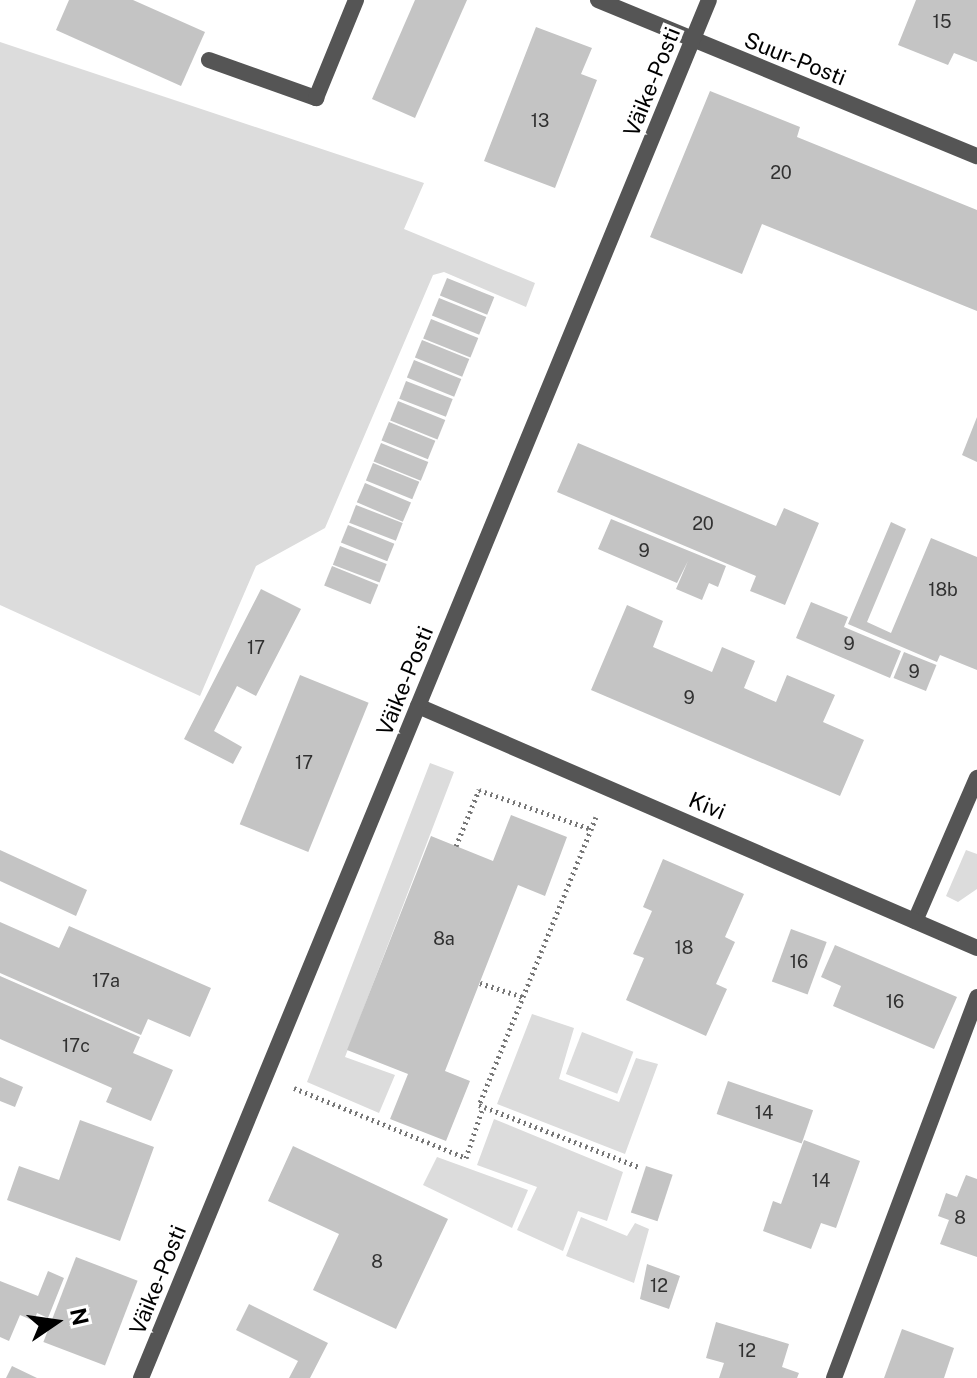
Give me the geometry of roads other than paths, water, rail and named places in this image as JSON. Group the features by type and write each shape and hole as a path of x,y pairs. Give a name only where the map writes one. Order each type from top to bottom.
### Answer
{"street":[{"path":"209,60 316,98 356,0"},
{"name":"Suur-Posti","path":"598,0 692,42 977,156"},
{"name":"Väike-Posti","path":"141,1378 709,0"},
{"name":"Kivi","path":"418,706 977,948"},
{"path":"915,921 977,778"},
{"path":"834,1378 977,997"}]}
